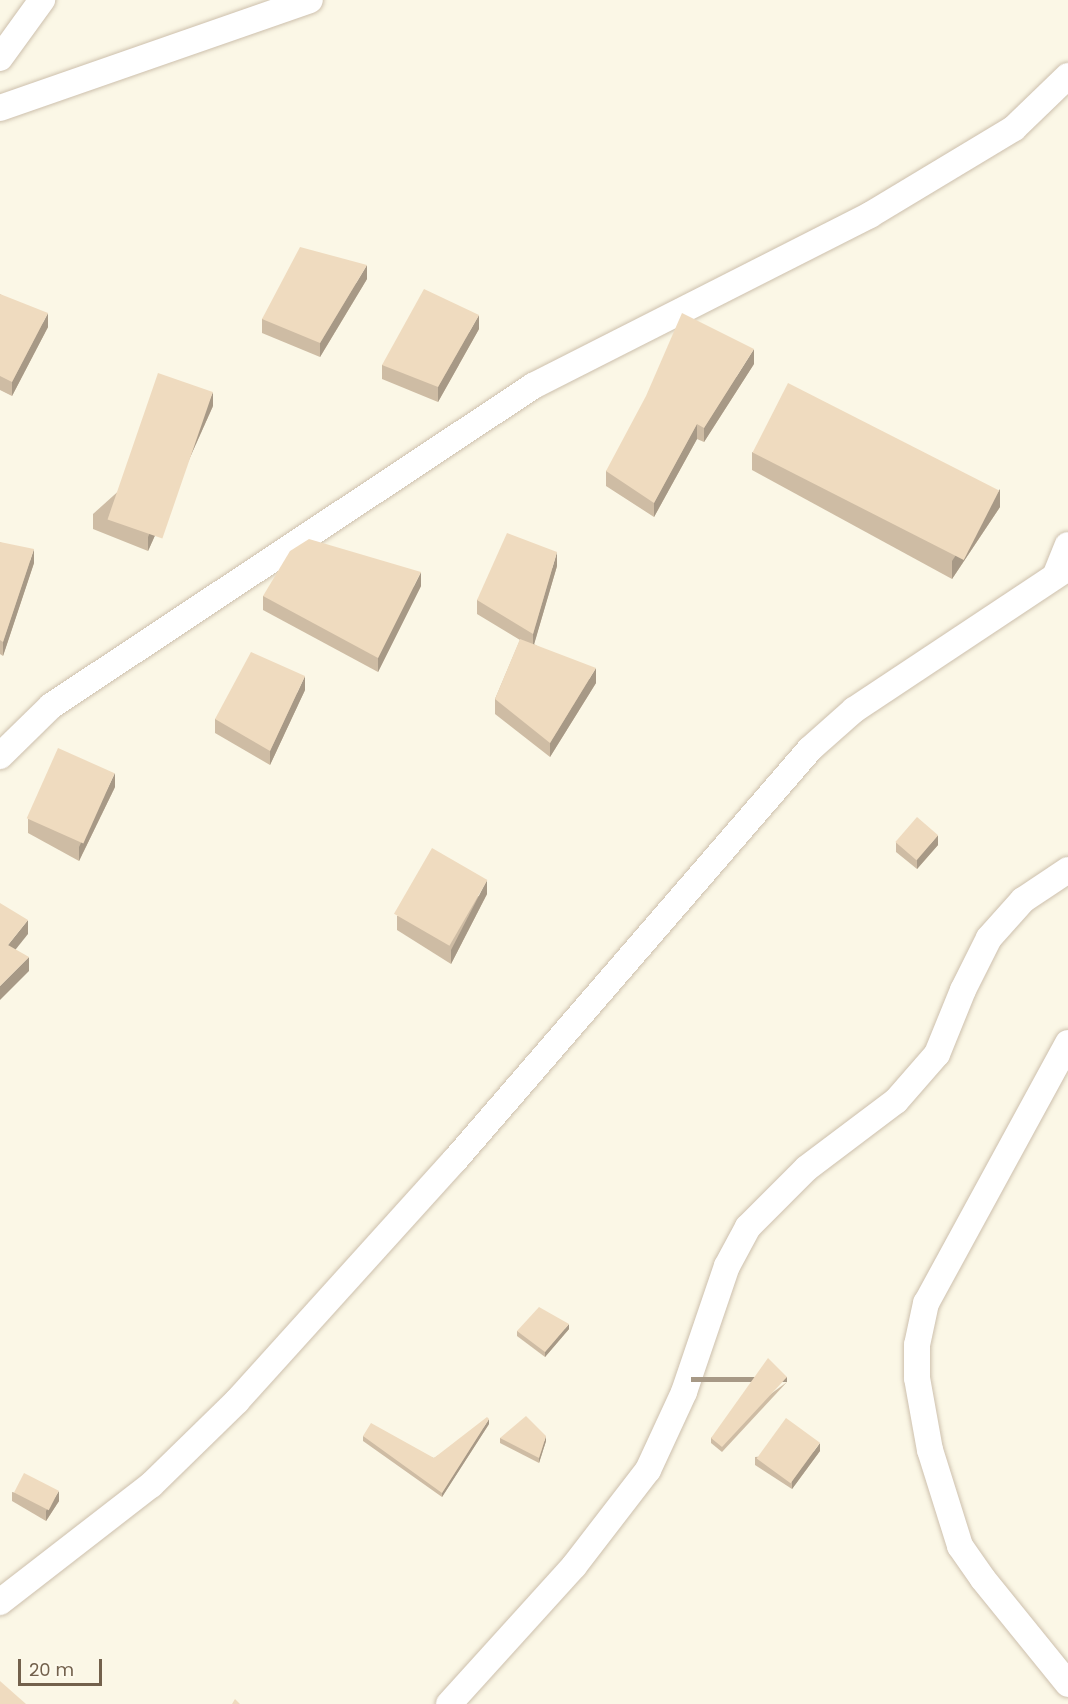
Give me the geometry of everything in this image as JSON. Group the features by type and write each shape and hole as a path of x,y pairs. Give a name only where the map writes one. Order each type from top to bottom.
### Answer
{"street":[{"path":"0,58 42,0"},
{"path":"0,108 310,0"},
{"path":"0,756 51,706 533,386 870,215 1014,128 1068,76"},
{"path":"0,1602 151,1485 237,1401 455,1160 810,749 854,710 1062,571 1068,545"},
{"path":"449,1704 574,1566 648,1470 684,1392 727,1266 748,1227 807,1168 896,1101 937,1054 963,990 989,938 1023,900 1068,870"},
{"path":"1068,1042 926,1303 917,1345 917,1378 930,1450 960,1545 983,1579 1068,1684"}],"building":[{"path":"300,247 367,265 320,343 262,319"},
{"path":"424,289 479,315 438,387 382,365"},
{"path":"0,294 48,313 12,382 0,376"},
{"path":"682,313 754,349 704,428 697,424 654,503 606,471 646,396"},
{"path":"158,373 213,392 162,538 108,520"},
{"path":"788,383 999,491 964,560 753,452"},
{"path":"507,533 557,552 533,634 477,600"},
{"path":"309,539 421,572 378,658 263,596 290,551"},
{"path":"0,542 34,549 3,642 0,640"},
{"path":"520,639 596,668 550,743 495,699"},
{"path":"251,652 305,676 270,751 215,719"},
{"path":"58,748 115,773 83,844 27,818"},
{"path":"917,817 938,835 916,860 895,842"},
{"path":"432,848 487,880 449,946 394,914"},
{"path":"0,903 28,920 8,945 29,957 0,986"},
{"path":"539,1307 569,1324 545,1352 517,1331"},
{"path":"768,1358 787,1377 722,1447 711,1438"},
{"path":"526,1416 546,1436 539,1458 500,1438"},
{"path":"487,1417 489,1419 442,1493 363,1436 371,1423 434,1458"},
{"path":"786,1418 820,1443 791,1483 757,1458"},
{"path":"24,1473 59,1491 49,1510 14,1493"},
{"path":"0,1681 26,1704 0,1704"}]}
